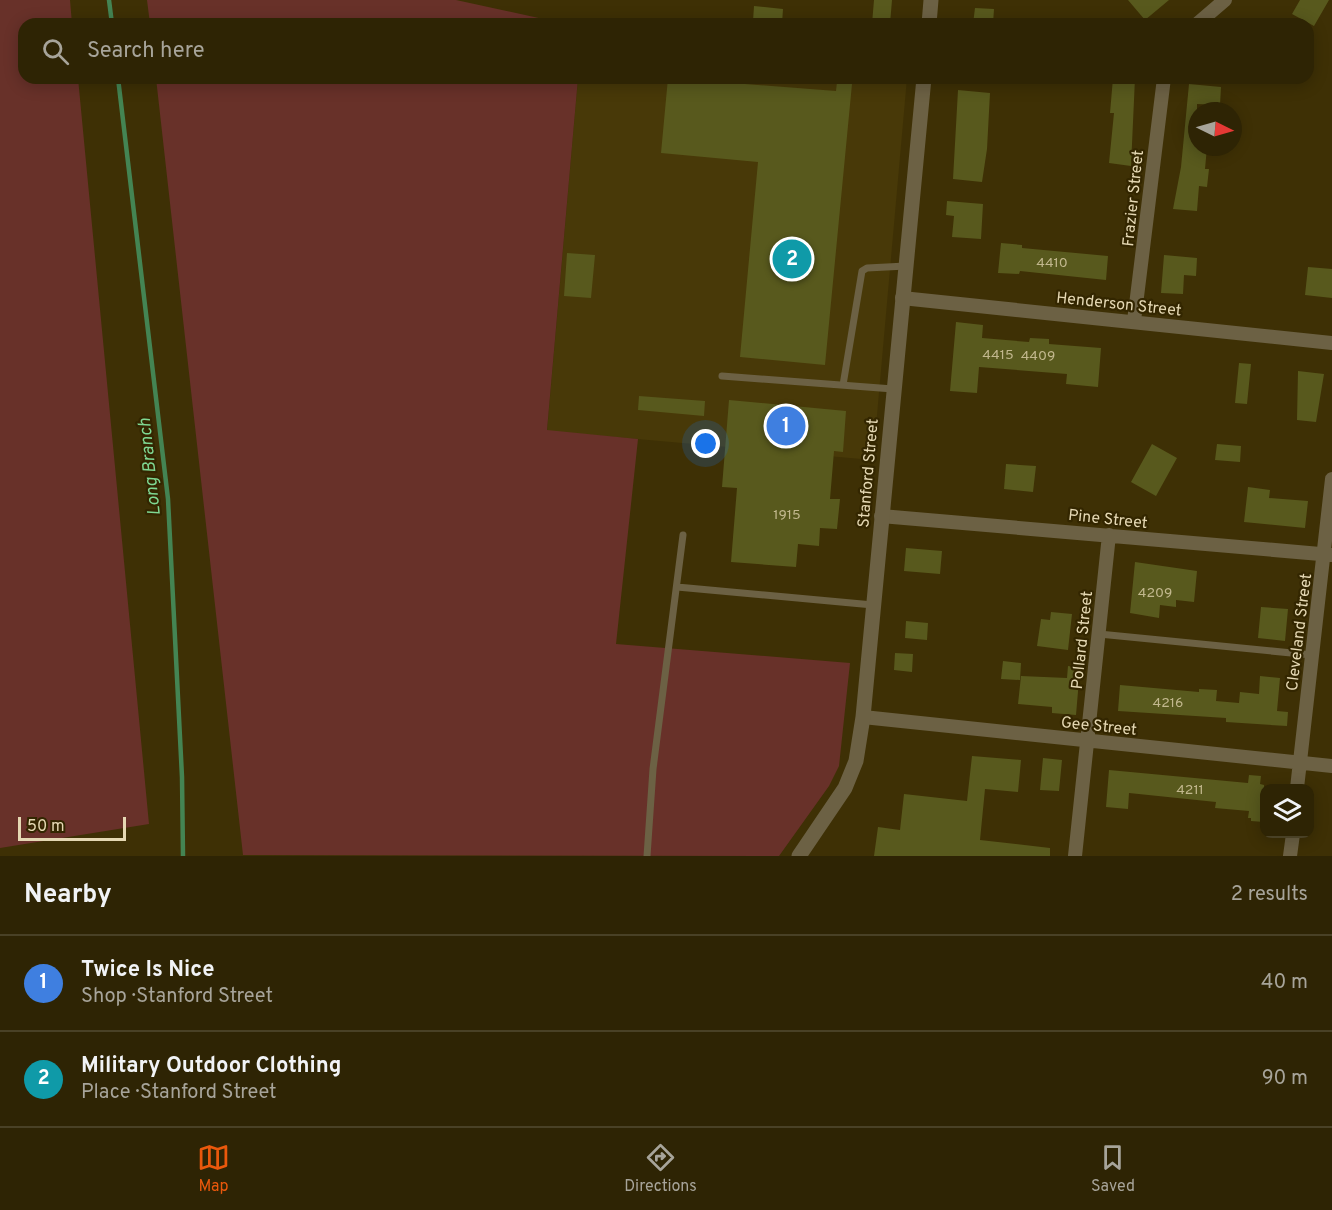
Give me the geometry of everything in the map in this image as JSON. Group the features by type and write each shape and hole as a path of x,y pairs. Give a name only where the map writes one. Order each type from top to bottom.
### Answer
{"street":[{"path":"930,18 932,0"},
{"path":"1204,18 1225,0"},
{"name":"Stanford Street","path":"799,856 845,788 856,761 863,717 923,84"},
{"name":"Frazier Street","path":"1134,321 1163,84"},
{"name":"Henderson Street","path":"902,297 1332,343"},
{"name":"Cleveland Street","path":"1298,784 1312,655 1328,555 1332,479"},
{"name":"Pine Street","path":"881,516 1328,555"},
{"name":"Pollard Street","path":"1075,856 1109,535"},
{"name":"Gee Street","path":"863,717 1332,766"},
{"path":"1290,856 1292,838"}],"lane":[{"path":"843,385 862,271 867,268 906,266"},
{"path":"722,376 893,389"},
{"path":"647,856 653,768 683,535"},
{"path":"676,587 873,605"},
{"path":"1098,634 1312,655"}],"shaded area":[{"path":"0,0 70,0 72,18 18,18 18,84 79,84 149,824 0,848"},
{"path":"147,0 456,0 538,18 149,18"},
{"path":"157,84 577,84 547,430 638,439 616,644 850,663 839,766 829,786 779,856 243,855"},
{"path":"577,84 906,84 873,460 547,431"}],"building":[{"path":"874,0 892,0 890,18 872,18"},
{"path":"1128,0 1169,0 1147,18 1143,18"},
{"path":"1300,0 1329,0 1314,26 1314,18 1299,18 1292,14"},
{"path":"754,6 783,9 782,18 753,18"},
{"path":"975,8 994,9 993,18 974,18"},
{"path":"667,84 746,84 836,91 837,84 852,84 825,365 740,357 758,162 661,153"},
{"path":"1112,84 1135,84 1131,166 1109,163 1114,113 1110,113"},
{"path":"1189,84 1221,87 1220,102 1188,102 1188,156 1206,156 1205,169 1209,169 1207,187 1199,186 1197,211 1173,209 1181,167"},
{"path":"958,90 990,93 987,149 982,182 953,179"},
{"path":"947,201 983,204 981,239 952,237 954,216 946,215"},
{"path":"1001,243 1022,245 1022,248 1108,256 1106,280 1020,271 1019,274 998,273"},
{"path":"567,253 595,255 591,298 564,296"},
{"path":"1164,255 1197,258 1196,276 1184,275 1183,294 1161,293"},
{"path":"1308,267 1332,269 1332,298 1305,295"},
{"path":"956,322 983,325 982,338 1029,342 1030,338 1049,339 1049,344 1101,348 1098,387 1066,384 1067,374 979,367 977,393 950,391"},
{"path":"1239,363 1251,364 1247,404 1235,403"},
{"path":"1298,371 1324,374 1316,422 1297,420"},
{"path":"639,396 705,401 704,416 638,410"},
{"path":"729,400 846,411 843,452 834,451 830,499 840,499 837,529 820,528 819,546 798,544 796,567 731,562 737,488 722,487"},
{"path":"1152,444 1177,458 1156,496 1131,482"},
{"path":"1217,444 1241,446 1240,462 1215,460"},
{"path":"1006,464 1036,466 1033,492 1004,489"},
{"path":"1248,487 1270,490 1269,498 1308,501 1305,528 1244,522"},
{"path":"906,548 942,551 940,574 904,571"},
{"path":"1135,562 1197,571 1194,602 1176,600 1176,607 1160,605 1159,618 1130,613"},
{"path":"1261,607 1288,609 1285,641 1258,638"},
{"path":"1051,612 1072,614 1068,650 1037,646 1041,619 1050,620"},
{"path":"906,621 928,623 927,640 905,638"},
{"path":"895,653 913,654 912,672 894,670"},
{"path":"1003,661 1021,663 1020,680 1001,679"},
{"path":"1068,666 1080,668 1076,715 1052,713 1052,707 1018,704 1021,676 1067,678"},
{"path":"1260,676 1280,678 1277,711 1288,712 1287,726 1226,722 1226,718 1118,711 1120,685 1199,692 1199,689 1217,690 1216,701 1239,703 1240,692 1259,694"},
{"path":"972,756 1021,760 1018,792 985,789 980,840 1050,848 1050,856 874,856 878,827 900,830 904,794 967,801"},
{"path":"1043,758 1062,760 1059,791 1040,790"},
{"path":"1109,770 1248,783 1249,775 1261,776 1260,822 1251,821 1251,818 1248,818 1249,811 1215,808 1216,802 1129,793 1128,809 1106,807"}],"waterway":[{"name":"Long Branch","path":"109,0 111,18"},
{"name":"Long Branch","path":"119,84 168,499 182,777 183,856"}],"place":[{"name":"Military Outdoor Clothing","path":"792,259"},
{"name":"Twice Is Nice","path":"786,426"}]}
